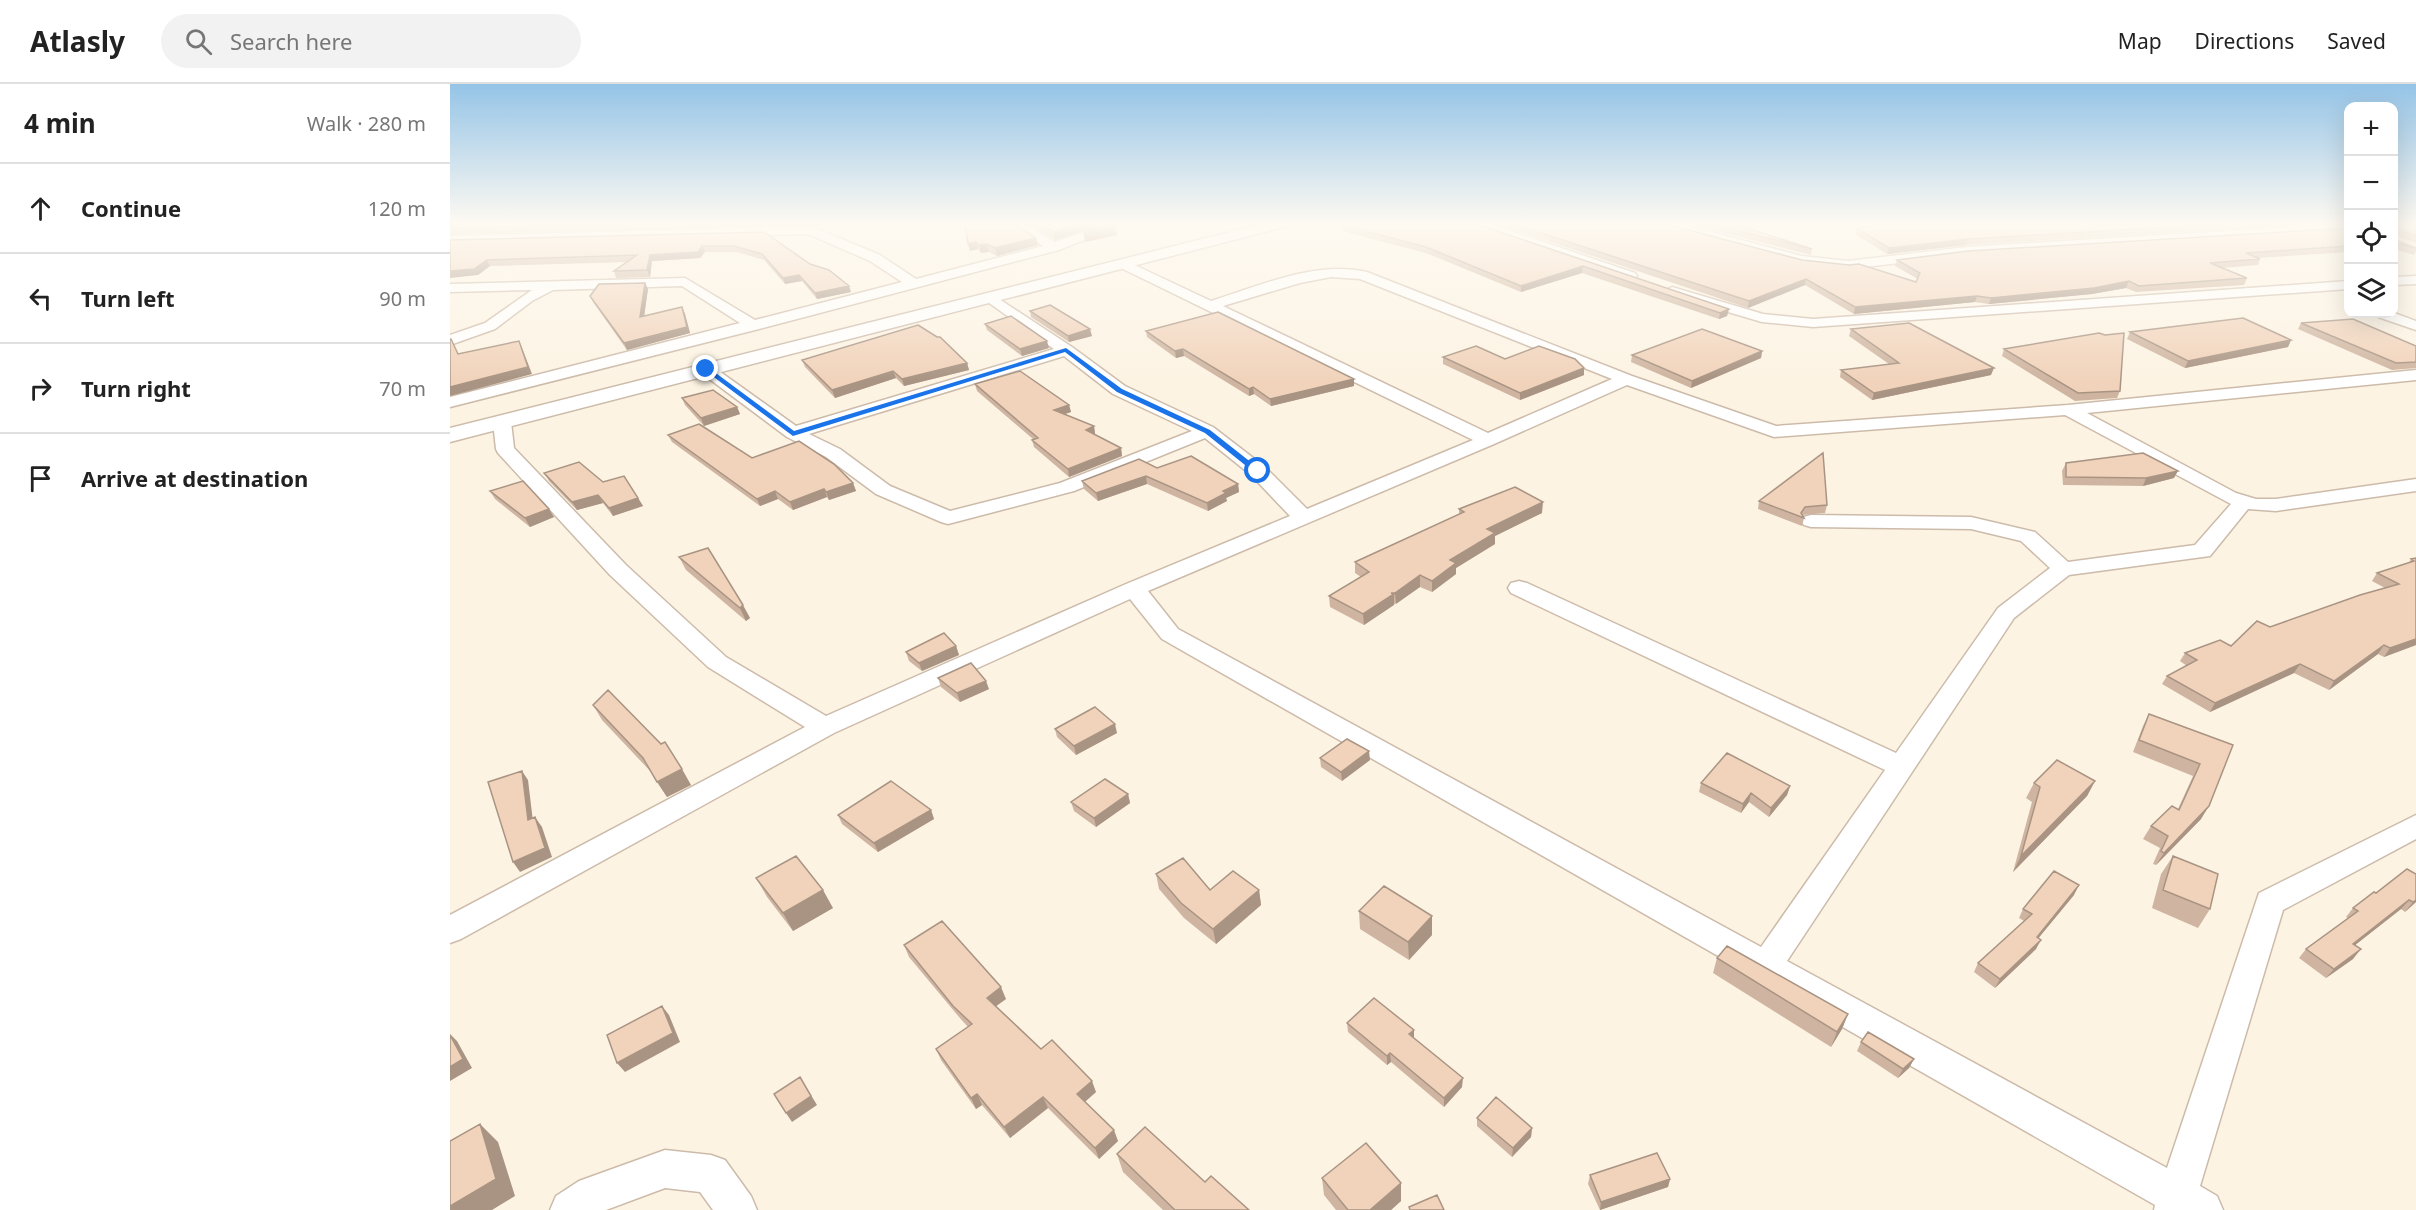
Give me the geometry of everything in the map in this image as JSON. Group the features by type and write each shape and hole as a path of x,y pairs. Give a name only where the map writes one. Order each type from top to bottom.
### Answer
{"street":[{"path":"903,277 914,284"},
{"path":"450,402 942,277"},
{"path":"450,435 1073,277"},
{"path":"1151,277 1488,440"},
{"path":"1212,305 1311,277"},
{"path":"1366,277 1626,379 1774,432 2068,410 2416,375"},
{"path":"1632,277 1642,280"},
{"path":"2398,281 2416,280"},
{"path":"450,288 685,282 754,326"},
{"path":"450,340 490,326 527,298 553,285"},
{"path":"1664,288 1762,318 1813,323 2344,285"},
{"path":"2317,287 2344,298"},
{"path":"990,297 1119,390 1207,431 1258,471 1304,518"},
{"path":"2394,318 2416,326"},
{"path":"793,433 1066,350"},
{"path":"706,369 793,433 833,453 883,490 948,518 1067,487 1207,431"},
{"path":"450,930 825,727 1134,590 1626,379"},
{"path":"2068,410 2229,497 2243,502 2276,505 2416,485"},
{"path":"502,422 505,448 618,570 717,662 825,727"},
{"path":"1766,966 2006,613 2063,569 2202,552 2243,502"},
{"path":"1811,521 1971,523 2028,536 2063,569"},
{"path":"1519,588 1902,767"},
{"path":"1134,590 1170,633 1766,966 2184,1205 2270,902 2416,826"},
{"path":"570,1210 593,1194 665,1169 711,1174 737,1210"}],"building":[{"path":"800,277 837,277 849,286 815,293"},
{"path":"1498,277 1550,277 1521,286"},
{"path":"1614,277 1632,277 1729,309 1720,313"},
{"path":"1674,277 1899,277 1916,282 1918,277 2247,278 2139,286 2129,281 2094,288 1991,298 1977,296 1855,307 1806,279 1749,301"},
{"path":"645,283 640,317 682,307 687,327 624,343 590,296 599,284"},
{"path":"1050,305 1090,329 1068,336 1030,311"},
{"path":"1218,312 1354,379 1270,399 1253,387 1249,389 1183,349 1175,351 1146,331"},
{"path":"1011,316 1047,341 1020,349 985,324"},
{"path":"2243,318 2291,340 2188,361 2130,332"},
{"path":"2353,319 2416,346 2416,362 2396,363 2301,323"},
{"path":"1909,323 1994,368 1874,393 1841,370 1899,363 1851,329"},
{"path":"918,325 940,337 967,363 902,379 893,371 832,390 802,360"},
{"path":"1702,329 1762,351 1692,381 1632,355"},
{"path":"2099,333 2105,335 2124,333 2120,391 2078,393 2004,349"},
{"path":"450,339 458,354 519,341 528,367 450,387"},
{"path":"1476,346 1505,359 1539,346 1575,359 1584,368 1520,393 1443,357"},
{"path":"1020,371 1069,405 1054,410 1094,426 1086,430 1121,448 1068,469 1032,440 1038,438 975,384"},
{"path":"713,390 737,407 701,418 682,398"},
{"path":"699,424 752,458 799,441 834,464 853,483 826,492 824,489 790,502 775,491 757,499 668,435"},
{"path":"1823,453 1827,505 1805,507 1801,513 1804,518 1759,501"},
{"path":"2143,453 2178,471 2146,478 2066,477 2066,463"},
{"path":"1191,456 1238,484 1223,491 1226,493 1207,503 1146,476 1096,493 1082,481 1139,459 1157,468"},
{"path":"579,462 603,482 624,476 638,498 609,508 598,495 572,502 544,473"},
{"path":"523,481 549,509 525,518 490,491"},
{"path":"1515,487 1543,502 1487,529 1495,533 1450,560 1456,563 1432,581 1420,575 1363,614 1329,596 1369,572 1355,562 1464,512 1459,509"},
{"path":"708,548 743,605 740,608 679,557"},
{"path":"2416,558 2416,639 2390,648 2384,645 2334,681 2300,664 2215,703 2167,676 2197,660 2185,653 2220,640 2231,646 2257,621 2270,627 2360,595 2399,584 2377,573 2414,561 2411,559"},
{"path":"944,633 956,646 919,663 906,652"},
{"path":"971,663 986,681 957,693 938,678"},
{"path":"608,690 661,744 665,742 682,769 657,782 643,758 593,705"},
{"path":"1095,707 1115,724 1074,746 1055,729"},
{"path":"2149,714 2233,745 2209,806 2164,853 2161,851 2168,836 2151,826 2172,806 2179,810 2200,764 2139,740"},
{"path":"1347,739 1369,751 1341,772 1320,758"},
{"path":"1727,753 1790,786 1771,808 1751,793 1743,804 1701,783"},
{"path":"2057,760 2095,781 2021,856 2040,787 2034,783"},
{"path":"522,771 528,820 535,817 545,848 513,862 488,782"},
{"path":"1105,779 1128,794 1094,818 1071,802"},
{"path":"891,781 931,810 874,843 838,815"},
{"path":"796,856 823,890 783,913 756,878"},
{"path":"2173,856 2218,874 2210,909 2163,890"},
{"path":"1183,858 1210,890 1233,871 1259,890 1213,929 1181,903 1156,874"},
{"path":"2407,869 2416,874 2416,900 2413,902 2409,900 2353,944 2361,949 2334,969 2306,949 2358,911 2353,908"},
{"path":"2054,871 2079,885 2037,937 2041,940 2000,979 1978,963 2032,914 2023,909"},
{"path":"1384,886 1432,916 1408,942 1359,911"},
{"path":"942,921 1001,987 987,998 1041,1049 1052,1040 1092,1081 1077,1094 1114,1130 1095,1148 1043,1097 1004,1127 977,1094 971,1098 936,1049 972,1024 953,1006 904,945"},
{"path":"1727,946 1848,1014 1837,1032 1717,958"},
{"path":"1374,998 1414,1030 1409,1034 1463,1078 1444,1098 1390,1053 1387,1056 1347,1023"},
{"path":"662,1006 673,1033 617,1063 607,1035"},
{"path":"1868,1032 1914,1059 1903,1069 1861,1042"},
{"path":"450,1035 463,1059 450,1067"},
{"path":"800,1077 811,1096 786,1113 774,1094"},
{"path":"1496,1097 1532,1128 1513,1148 1477,1118"},
{"path":"480,1124 496,1179 450,1206 450,1141"},
{"path":"1145,1127 1205,1182 1211,1176 1249,1210 1175,1210 1117,1154"},
{"path":"1366,1143 1401,1183 1370,1210 1348,1210 1322,1178"},
{"path":"1657,1153 1670,1179 1601,1202 1590,1175"},
{"path":"1437,1195 1444,1210 1410,1210 1409,1207"}],"route":[{"path":"706,369 793,433 1066,350 1119,390 1207,431 1258,471"}]}
